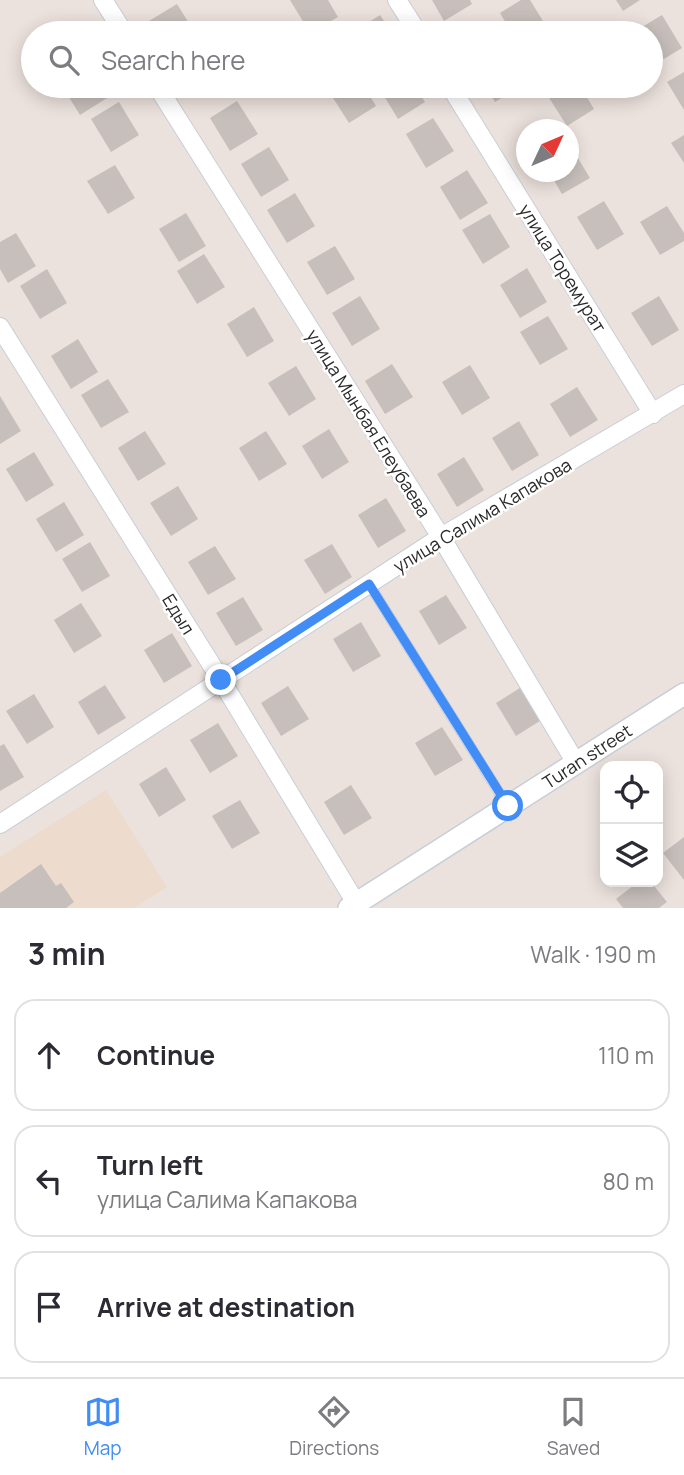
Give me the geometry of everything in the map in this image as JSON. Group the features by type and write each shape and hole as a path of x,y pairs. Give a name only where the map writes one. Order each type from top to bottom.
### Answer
{"street":[{"path":"103,0 116,21"},
{"path":"397,0 410,21"},
{"name":"улица Мынбая Елеубаева","path":"165,98 441,537 576,762"},
{"name":"улица Торемурат","path":"457,98 653,414"},
{"name":"Едыл","path":"0,327 221,680 352,906"},
{"name":"улица Салима Капакова","path":"0,824 441,537 684,394"},
{"name":"Turan street","path":"352,906 684,694"}],"lane":[{"path":"369,584 508,806"}],"shaded area":[{"path":"106,790 167,887 134,908 0,908 0,857"}],"building":[{"path":"290,0 328,0 338,17 331,21 303,21"},
{"path":"432,0 470,0 472,4 444,21"},
{"path":"521,0 530,0 543,21 505,21 500,13"},
{"path":"616,0 640,0 623,11"},
{"path":"177,4 188,21 149,21"},
{"path":"380,15 384,21 370,21"},
{"path":"662,15 682,48 663,60 663,21 652,21"},
{"path":"684,72 684,110 667,82"},
{"path":"69,98 107,98 80,115"},
{"path":"333,98 371,98 376,106 349,123"},
{"path":"385,98 422,98 425,102 398,119"},
{"path":"549,98 587,98 594,109 578,119 563,119"},
{"path":"237,101 258,134 230,151 210,118"},
{"path":"119,102 139,135 111,152 91,119"},
{"path":"433,118 454,151 426,168 406,134"},
{"path":"684,135 684,163 671,143"},
{"path":"269,147 289,180 261,197 241,164"},
{"path":"579,160 590,178 562,194 555,182 579,182"},
{"path":"115,165 135,198 108,214 87,181"},
{"path":"467,170 488,203 460,220 440,187"},
{"path":"295,193 315,226 287,243 267,210"},
{"path":"604,201 624,234 597,250 577,217"},
{"path":"667,206 684,233 684,241 660,255 640,222"},
{"path":"186,213 206,246 179,262 159,229"},
{"path":"490,214 510,247 483,264 462,230"},
{"path":"16,233 36,266 8,283 0,269 0,242"},
{"path":"335,246 355,279 327,295 307,262"},
{"path":"204,254 225,287 197,304 177,271"},
{"path":"527,268 547,302 520,318 500,285"},
{"path":"47,269 67,303 40,319 20,286"},
{"path":"360,296 380,329 352,346 332,313"},
{"path":"659,296 679,330 652,346 631,313"},
{"path":"254,307 274,341 247,357 227,324"},
{"path":"548,316 568,349 540,365 520,332"},
{"path":"78,339 98,372 71,389 51,356"},
{"path":"392,364 413,397 385,414 365,381"},
{"path":"470,365 490,398 462,415 442,382"},
{"path":"296,366 316,399 289,416 268,383"},
{"path":"108,379 129,412 101,428 81,395"},
{"path":"577,387 598,420 570,437 550,404"},
{"path":"0,396 21,431 0,444"},
{"path":"519,421 539,455 512,471 492,438"},
{"path":"329,429 349,462 322,479 302,446"},
{"path":"145,431 166,464 138,481 118,448"},
{"path":"266,431 287,464 259,481 239,448"},
{"path":"34,452 54,485 26,502 6,469"},
{"path":"464,457 484,490 457,507 437,474"},
{"path":"178,486 198,519 171,536 150,503"},
{"path":"386,498 406,531 378,548 358,515"},
{"path":"64,502 84,535 56,552 36,519"},
{"path":"90,542 110,576 82,592 62,559"},
{"path":"332,544 352,577 325,594 304,560"},
{"path":"215,546 236,579 208,595 188,562"},
{"path":"446,595 467,628 439,645 419,611"},
{"path":"243,597 263,630 236,646 216,613"},
{"path":"81,603 102,636 74,653 54,620"},
{"path":"361,622 381,656 353,672 333,639"},
{"path":"172,633 192,666 164,683 144,650"},
{"path":"105,685 126,718 98,735 78,702"},
{"path":"288,686 309,719 281,736 261,703"},
{"path":"523,686 543,719 516,736 496,703"},
{"path":"34,694 54,727 27,744 6,711"},
{"path":"218,723 238,756 210,773 190,740"},
{"path":"442,727 463,760 435,776 415,743"},
{"path":"4,744 24,777 0,791 0,746"},
{"path":"166,767 186,800 159,817 139,784"},
{"path":"351,785 372,818 344,835 324,802"},
{"path":"240,800 260,833 232,849 212,816"},
{"path":"684,837 684,880 663,853"},
{"path":"41,864 56,886 61,883 74,902 66,908 0,908 0,893"},
{"path":"632,887 655,887 667,902 659,908 623,908 616,899"}],"route":[{"path":"221,680 369,584 508,806"}]}
